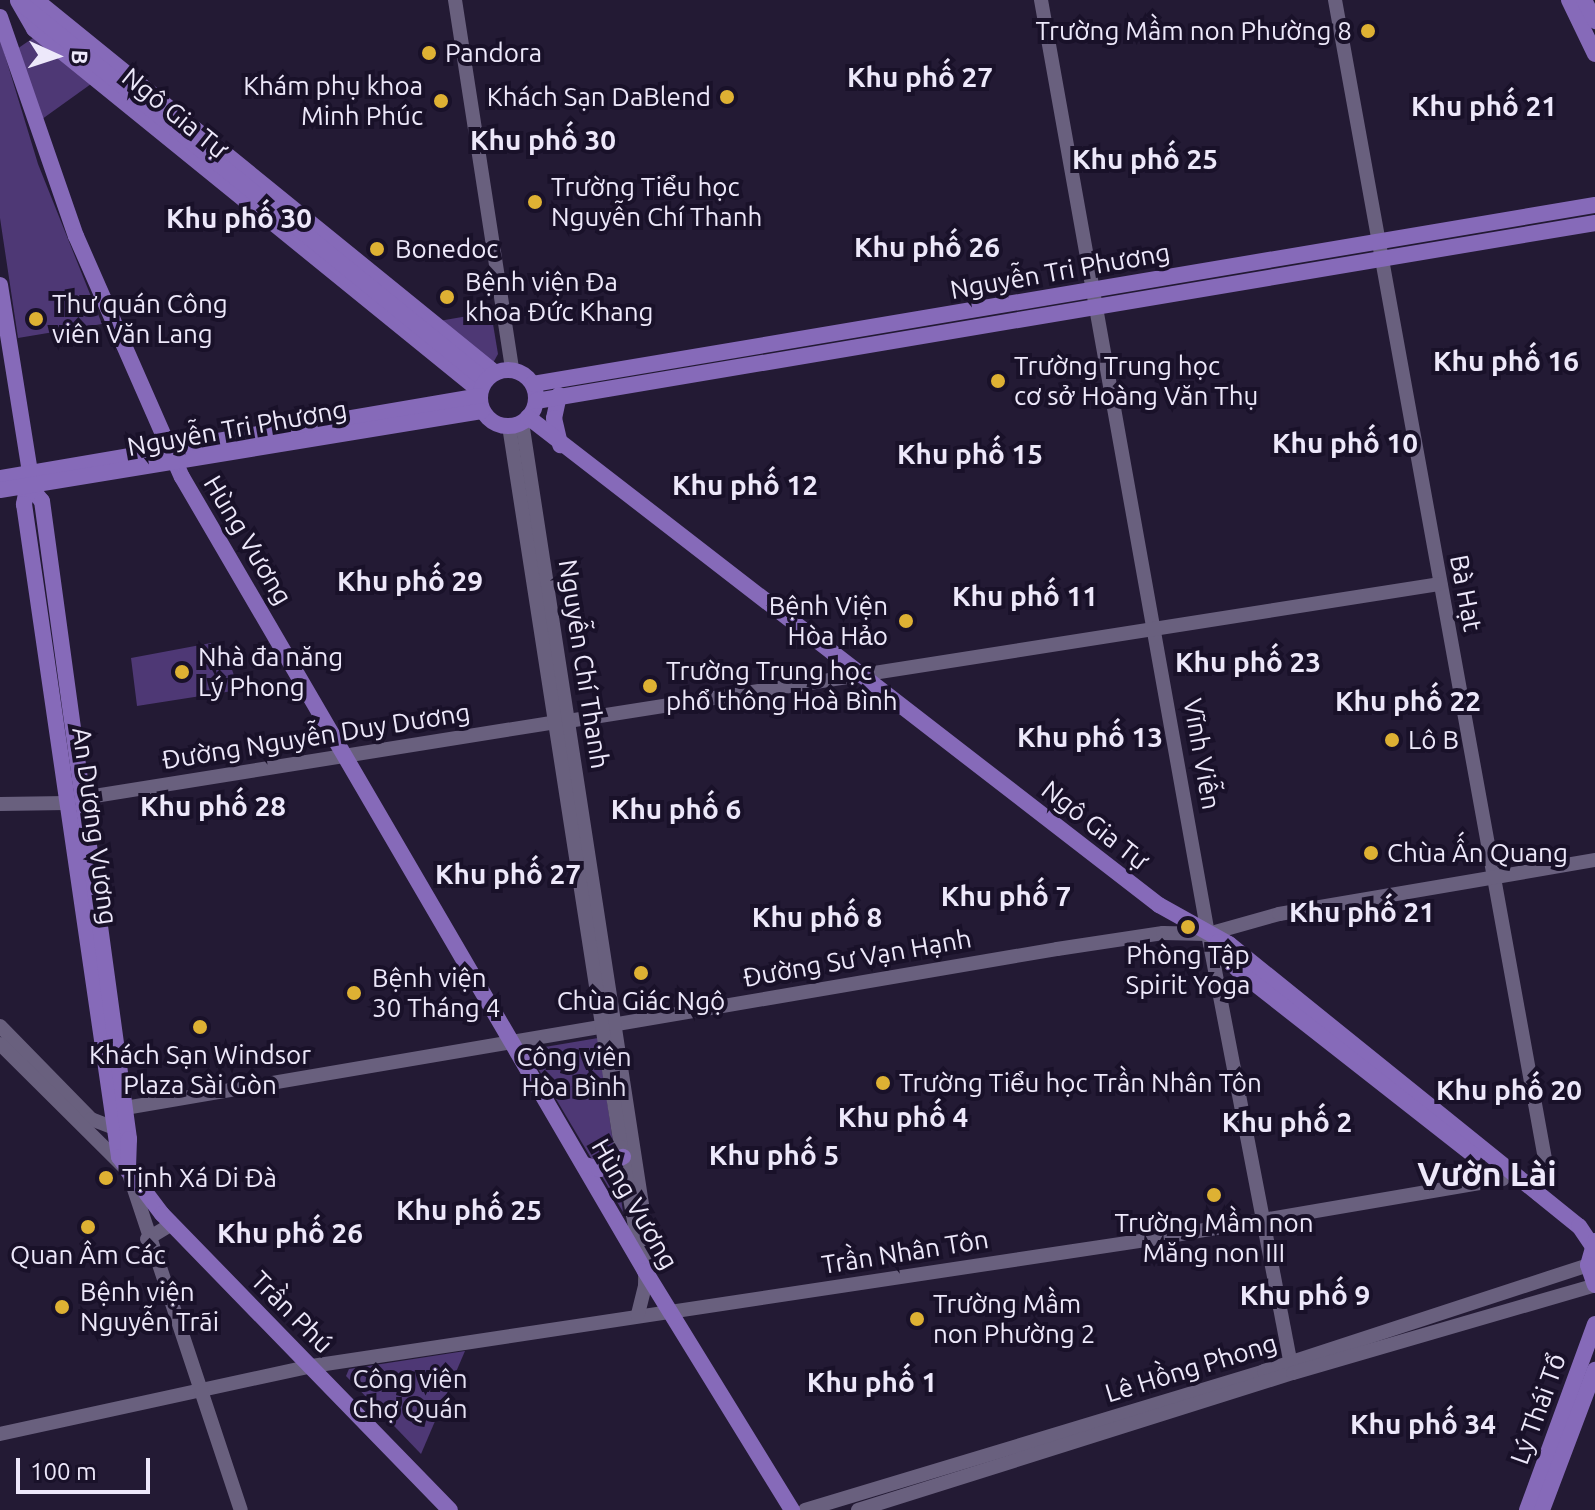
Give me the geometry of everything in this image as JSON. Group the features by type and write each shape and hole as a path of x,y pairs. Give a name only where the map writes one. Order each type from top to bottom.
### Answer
{"main road":[{"name":"Ngô Gia Tự","path":"18,0 39,26 159,108 194,152 232,167 484,390 493,422 520,422 560,445 1159,905 1213,938 1229,944 1538,1194 1590,1241"},
{"path":"36,0 115,80"},
{"path":"1572,0 1585,14 1595,49"},
{"name":"Hùng Vương","path":"0,17 76,236 172,456 645,1271 792,1510"},
{"path":"9,46 39,26"},
{"name":"Ngô Gia Tự","path":"115,80 194,152 322,248"},
{"path":"159,108 232,167"},
{"name":"Nguyễn Tri Phương","path":"1096,298 1378,241 1595,205"},
{"name":"Nguyễn Tri Phương","path":"534,392 1096,298 1381,259 1595,223"},
{"path":"322,248 484,390"},
{"name":"An Dương Vương","path":"0,285 30,480 42,501 68,752 128,1171"},
{"name":"Nguyễn Tri Phương","path":"534,392 559,395 987,316"},
{"path":"512,369 534,392 520,422"},
{"name":"Nguyễn Tri Phương","path":"0,490 30,480 256,441 484,390 512,369"},
{"path":"559,395 554,418 560,445"},
{"name":"Nguyễn Tri Phương","path":"0,478 30,480"},
{"name":"Ngô Gia Tự","path":"1213,938 1221,954 1250,979 1503,1179 1590,1241"},
{"path":"585,1165 599,1169 623,1157"},
{"name":"Trần Phú","path":"128,1171 172,1224 450,1510"},
{"path":"1590,1241 1588,1265 1595,1285"},
{"name":"Lý Thái Tổ","path":"1527,1510 1595,1324"},
{"name":"Lý Thái Tổ","path":"1542,1510 1595,1370"}],"street":[{"path":"455,0 512,369"},
{"name":"Vĩnh Viễn","path":"1041,0 1291,1368"},
{"name":"Bà Hạt","path":"1335,0 1547,1170 1538,1194"},
{"name":"Nguyễn Chí Thanh","path":"520,422 562,721 645,1246 645,1271 638,1315"},
{"name":"Đường Nguyễn Duy Dương","path":"0,804 75,800 1440,584"},
{"name":"Đường Sư Vạn Hạnh","path":"118,1110 1057,949 1163,933 1213,938 1228,924 1595,860"},
{"path":"1222,997 1230,985 1250,979"},
{"path":"0,1026 91,1119 121,1128"},
{"name":"Nguyễn Chí Thanh","path":"609,1027 623,1157 634,1186"},
{"name":"Trần Phú","path":"0,1044 128,1171"},
{"name":"An Dương Vương","path":"128,1171 147,1239 241,1510"},
{"name":"Trần Nhân Tôn","path":"0,1434 312,1366 1503,1179"},
{"path":"147,1239 172,1224"},
{"name":"Lê Hồng Phong","path":"858,1510 1291,1368 1588,1265"},
{"name":"Lê Hồng Phong","path":"805,1510 1291,1368 1595,1285"}],"green space":[{"path":"33,38 91,84 38,122 17,49"},
{"path":"0,39 38,164 102,324 18,338 0,218"},
{"path":"491,312 498,354 493,363 439,321"},
{"name":"Nhà đa năng Lý Phong","path":"211,643 214,657 227,655 239,690 137,706 131,658"},
{"name":"Công viên Hòa Bình","path":"598,1038 623,1212 527,1050"},
{"name":"Công viên Chợ Quán","path":"465,1351 421,1454 346,1376 349,1369"}],"place":[{"name":"Trường Mầm non Phường 8","path":"1368,31"},
{"name":"Pandora","path":"429,53"},
{"name":"Khách Sạn DaBlend","path":"727,97"},
{"name":"Khám phụ khoa Minh Phúc","path":"441,101"},
{"name":"Trường Tiểu học Nguyễn Chí Thanh","path":"535,202"},
{"name":"Bonedoc","path":"377,249"},
{"name":"Bệnh viện Đa khoa Đức Khang","path":"447,297"},
{"name":"Thư quán Công viên Văn Lang","path":"36,319"},
{"name":"Trường Trung học cơ sở Hoàng Văn Thụ","path":"998,381"},
{"name":"Bệnh Viện Hòa Hảo","path":"906,621"},
{"name":"Nhà đa năng Lý Phong","path":"182,672"},
{"name":"Trường Trung học phổ thông Hoà Bình","path":"650,686"},
{"name":"Lô B","path":"1392,740"},
{"name":"Chùa Ấn Quang","path":"1371,853"},
{"name":"Phòng Tập Spirit Yoga","path":"1188,927"},
{"name":"Chùa Giác Ngộ","path":"641,973"},
{"name":"Bệnh viện 30 Tháng 4","path":"354,993"},
{"name":"Khách Sạn Windsor Plaza Sài Gòn","path":"200,1027"},
{"name":"Trường Tiểu học Trần Nhân Tôn","path":"883,1083"},
{"name":"Tịnh Xá Di Đà","path":"106,1178"},
{"name":"Trường Mầm non Măng non III","path":"1214,1195"},
{"name":"Quan Âm Các","path":"88,1227"},
{"name":"Bệnh viện Nguyễn Trãi","path":"62,1307"},
{"name":"Trường Mầm non Phường 2","path":"917,1319"}],"district":[{"name":"Khu phố 27","path":"920,77"},
{"name":"Khu phố 21","path":"1484,106"},
{"name":"Khu phố 30","path":"543,140"},
{"name":"Khu phố 25","path":"1145,159"},
{"name":"Khu phố 30","path":"239,218"},
{"name":"Khu phố 26","path":"927,247"},
{"name":"Khu phố 16","path":"1506,361"},
{"name":"Khu phố 10","path":"1345,443"},
{"name":"Khu phố 15","path":"970,454"},
{"name":"Khu phố 12","path":"745,485"},
{"name":"Khu phố 29","path":"410,581"},
{"name":"Khu phố 11","path":"1025,596"},
{"name":"Khu phố 23","path":"1248,662"},
{"name":"Khu phố 22","path":"1408,701"},
{"name":"Khu phố 13","path":"1090,737"},
{"name":"Khu phố 28","path":"213,806"},
{"name":"Khu phố 6","path":"676,809"},
{"name":"Khu phố 27","path":"508,874"},
{"name":"Khu phố 7","path":"1006,896"},
{"name":"Khu phố 21","path":"1362,912"},
{"name":"Khu phố 8","path":"817,917"},
{"name":"Khu phố 20","path":"1509,1090"},
{"name":"Khu phố 4","path":"903,1117"},
{"name":"Khu phố 2","path":"1287,1122"},
{"name":"Khu phố 5","path":"774,1155"},
{"name":"Vườn Lài","path":"1487,1174"},
{"name":"Khu phố 25","path":"469,1210"},
{"name":"Khu phố 26","path":"290,1233"},
{"name":"Khu phố 9","path":"1305,1295"},
{"name":"Khu phố 1","path":"872,1382"},
{"name":"Khu phố 34","path":"1423,1424"}]}
